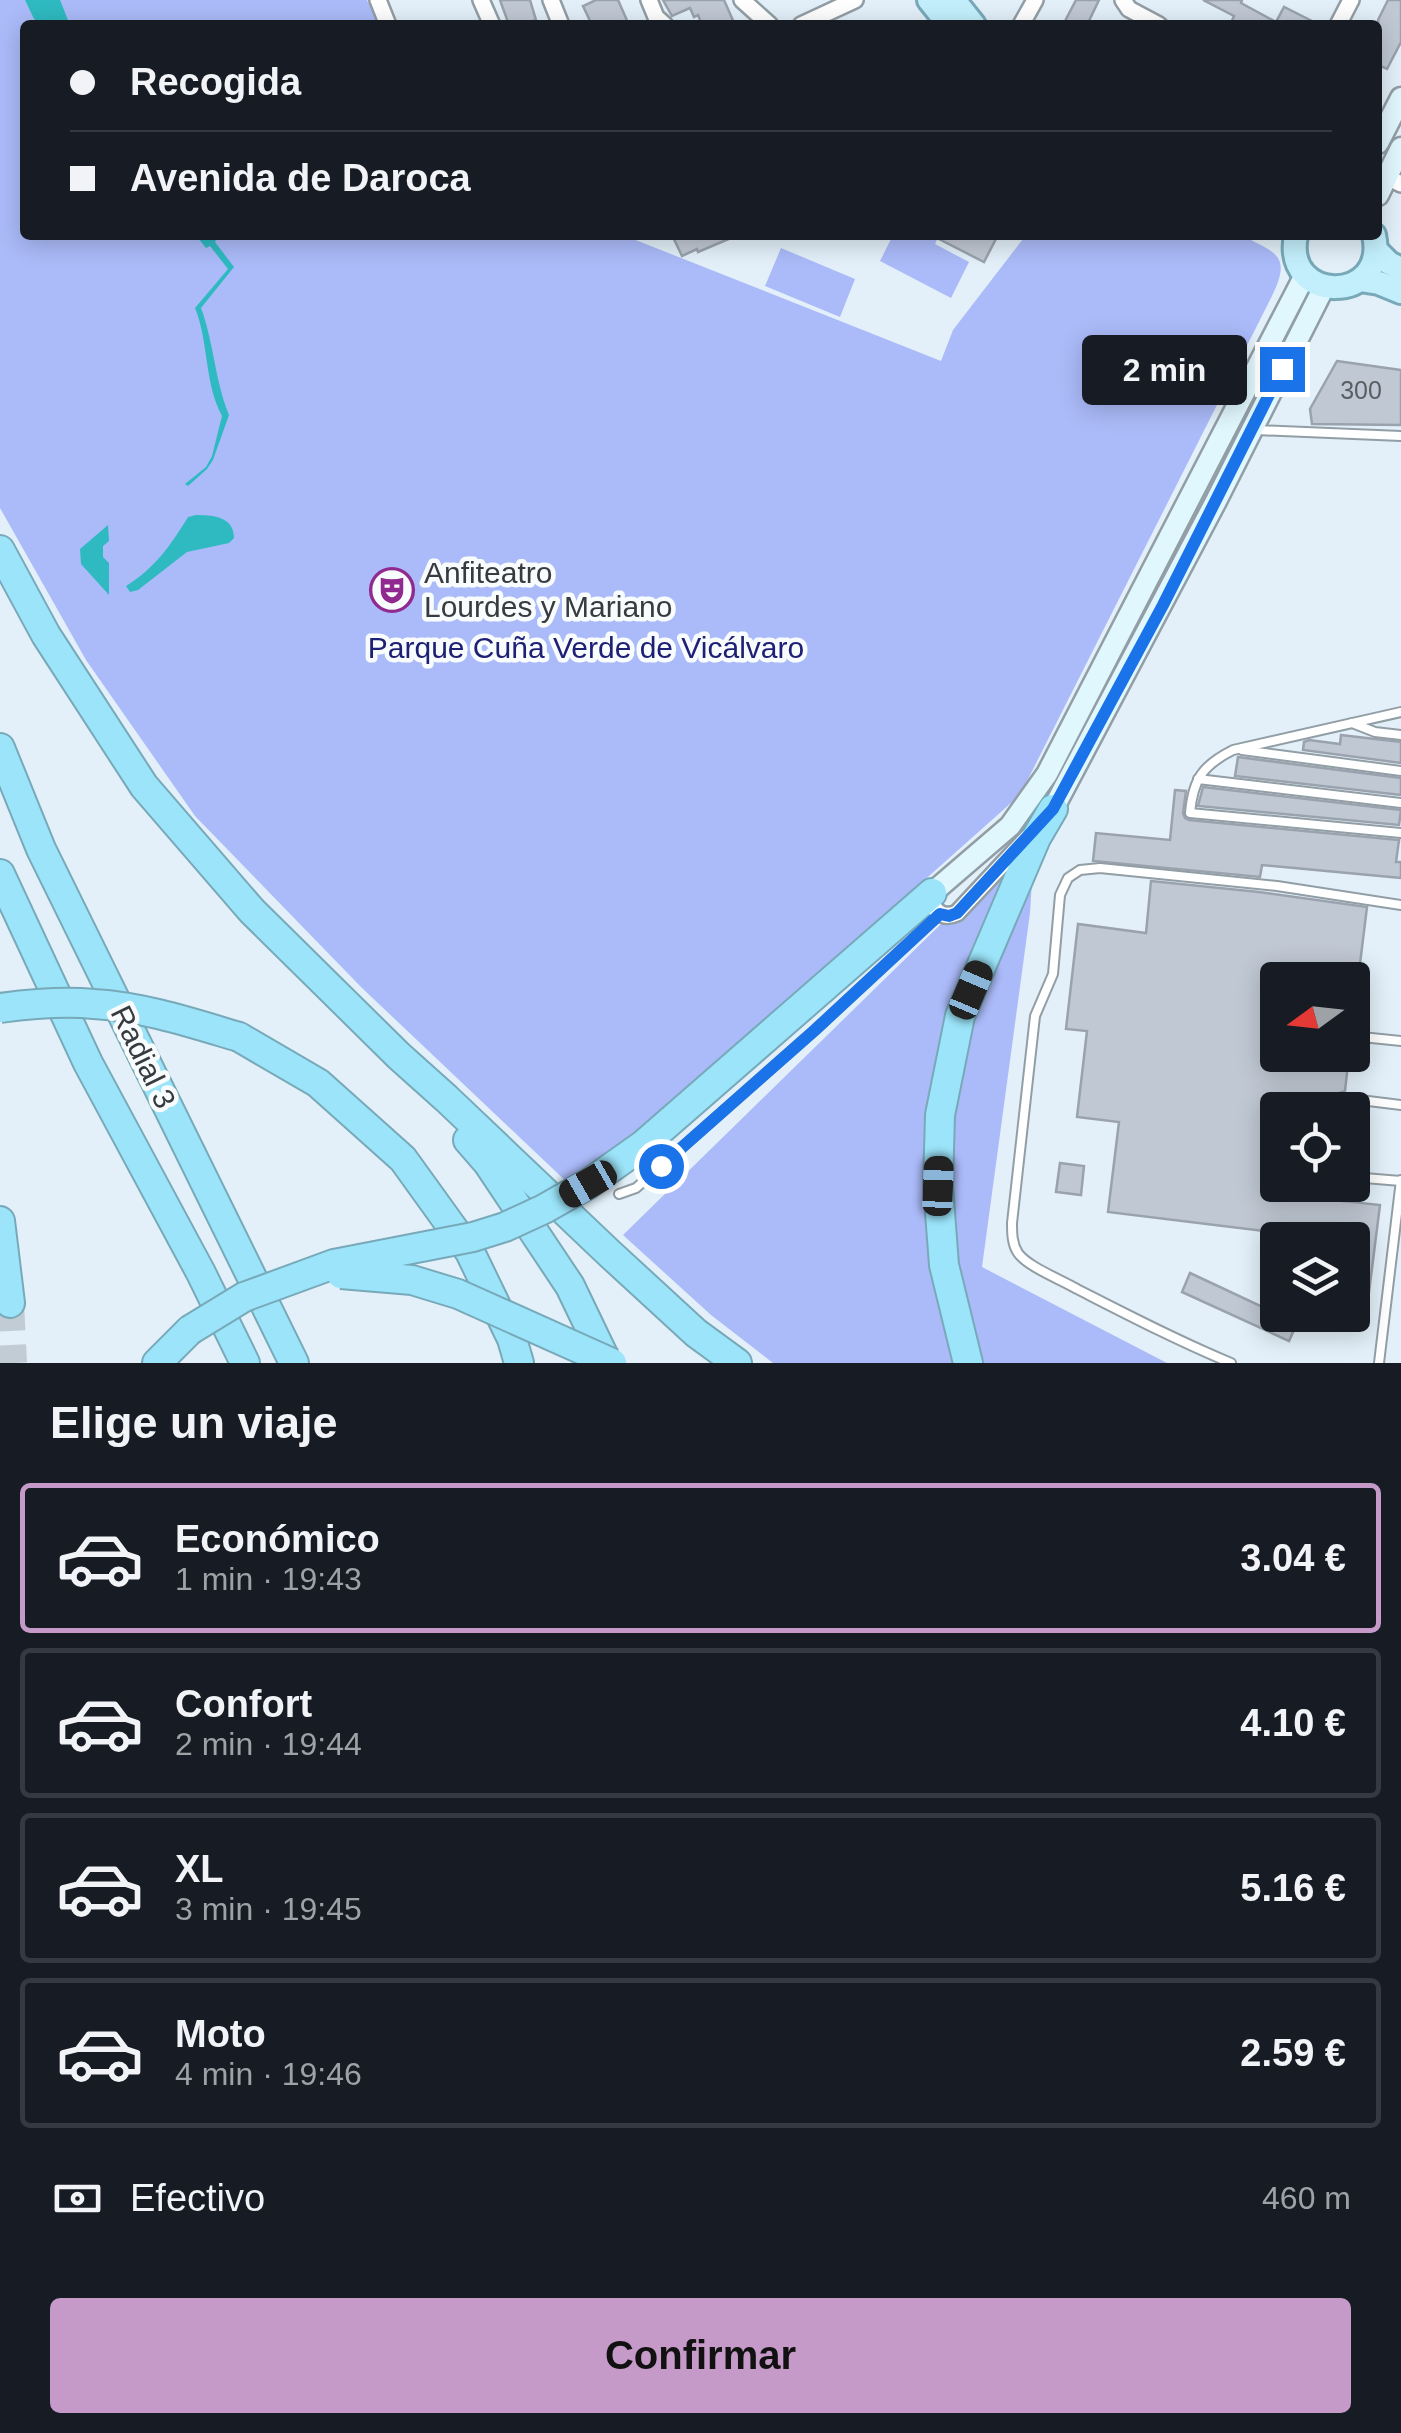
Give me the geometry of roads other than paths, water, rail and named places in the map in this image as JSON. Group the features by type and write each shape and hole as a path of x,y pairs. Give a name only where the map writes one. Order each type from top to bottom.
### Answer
{"highway":[{"path":"0,550 46,635 144,786 252,912 596,1242 696,1332 737,1363"},
{"name":"Radial 3","path":"0,748 49,866 294,1363"},
{"path":"968,1363 944,1264 938,1186 940,1115 960,1016 1036,838 1053,809"},
{"name":"Radial 3","path":"0,874 88,1063 245,1363"},
{"path":"156,1363 190,1330 244,1296 334,1264 474,1237 505,1227 588,1184 643,1145 824,988 936,904"},
{"path":"0,1008 94,1004 167,1015 239,1037 318,1083 404,1159 470,1252 512,1339 519,1363"},
{"path":"399,1056 488,1164 570,1286 609,1363"},
{"path":"0,1221 10,1303"},
{"path":"292,1279 334,1273 412,1280 458,1294 609,1363"}],"main road":[{"path":"929,0 945,20"},
{"path":"954,0 970,20"},
{"path":"1382,135 1401,98"},
{"path":"1382,187 1401,148"},
{"path":"1296,240 1295,256 1315,281 1337,288 1349,286 1368,272 1375,242"},
{"path":"1375,242 1389,262 1401,269"},
{"path":"1360,280 1401,292"},
{"path":"1053,809 1252,430 1315,281"},
{"path":"936,904 1010,826 1047,774 1315,281"}],"street":[{"path":"742,0 764,20"},
{"path":"824,6 855,0"},
{"path":"1124,0 1128,9 1149,20"},
{"path":"936,904 949,916 957,913 1053,809"}],"lane":[{"path":"1252,430 1401,436"},
{"path":"1401,712 1237,749 1218,758 1198,779 1190,813 1401,833"},
{"path":"1352,723 1401,736"},
{"path":"1237,749 1401,771"},
{"path":"1198,779 1401,803"},
{"path":"1231,1363 1185,1344 1028,1262 1013,1239 1033,1034 1052,974 1060,895 1068,878 1080,870 1100,868 1277,886 1401,904"},
{"path":"619,1194 636,1188 815,1030 936,904"},
{"path":"1370,1037 1401,1040"},
{"path":"1370,1101 1401,1104"},
{"path":"1370,1179 1401,1180 1379,1363"}],"tunnel":[{"path":"10,1303 13,1363"}],"place":[{"name":"Anfiteatro Lourdes y Mariano","path":"392,590"}],"park label":[{"name":"Parque Cuña Verde de Vicálvaro","path":"586,648"}]}
